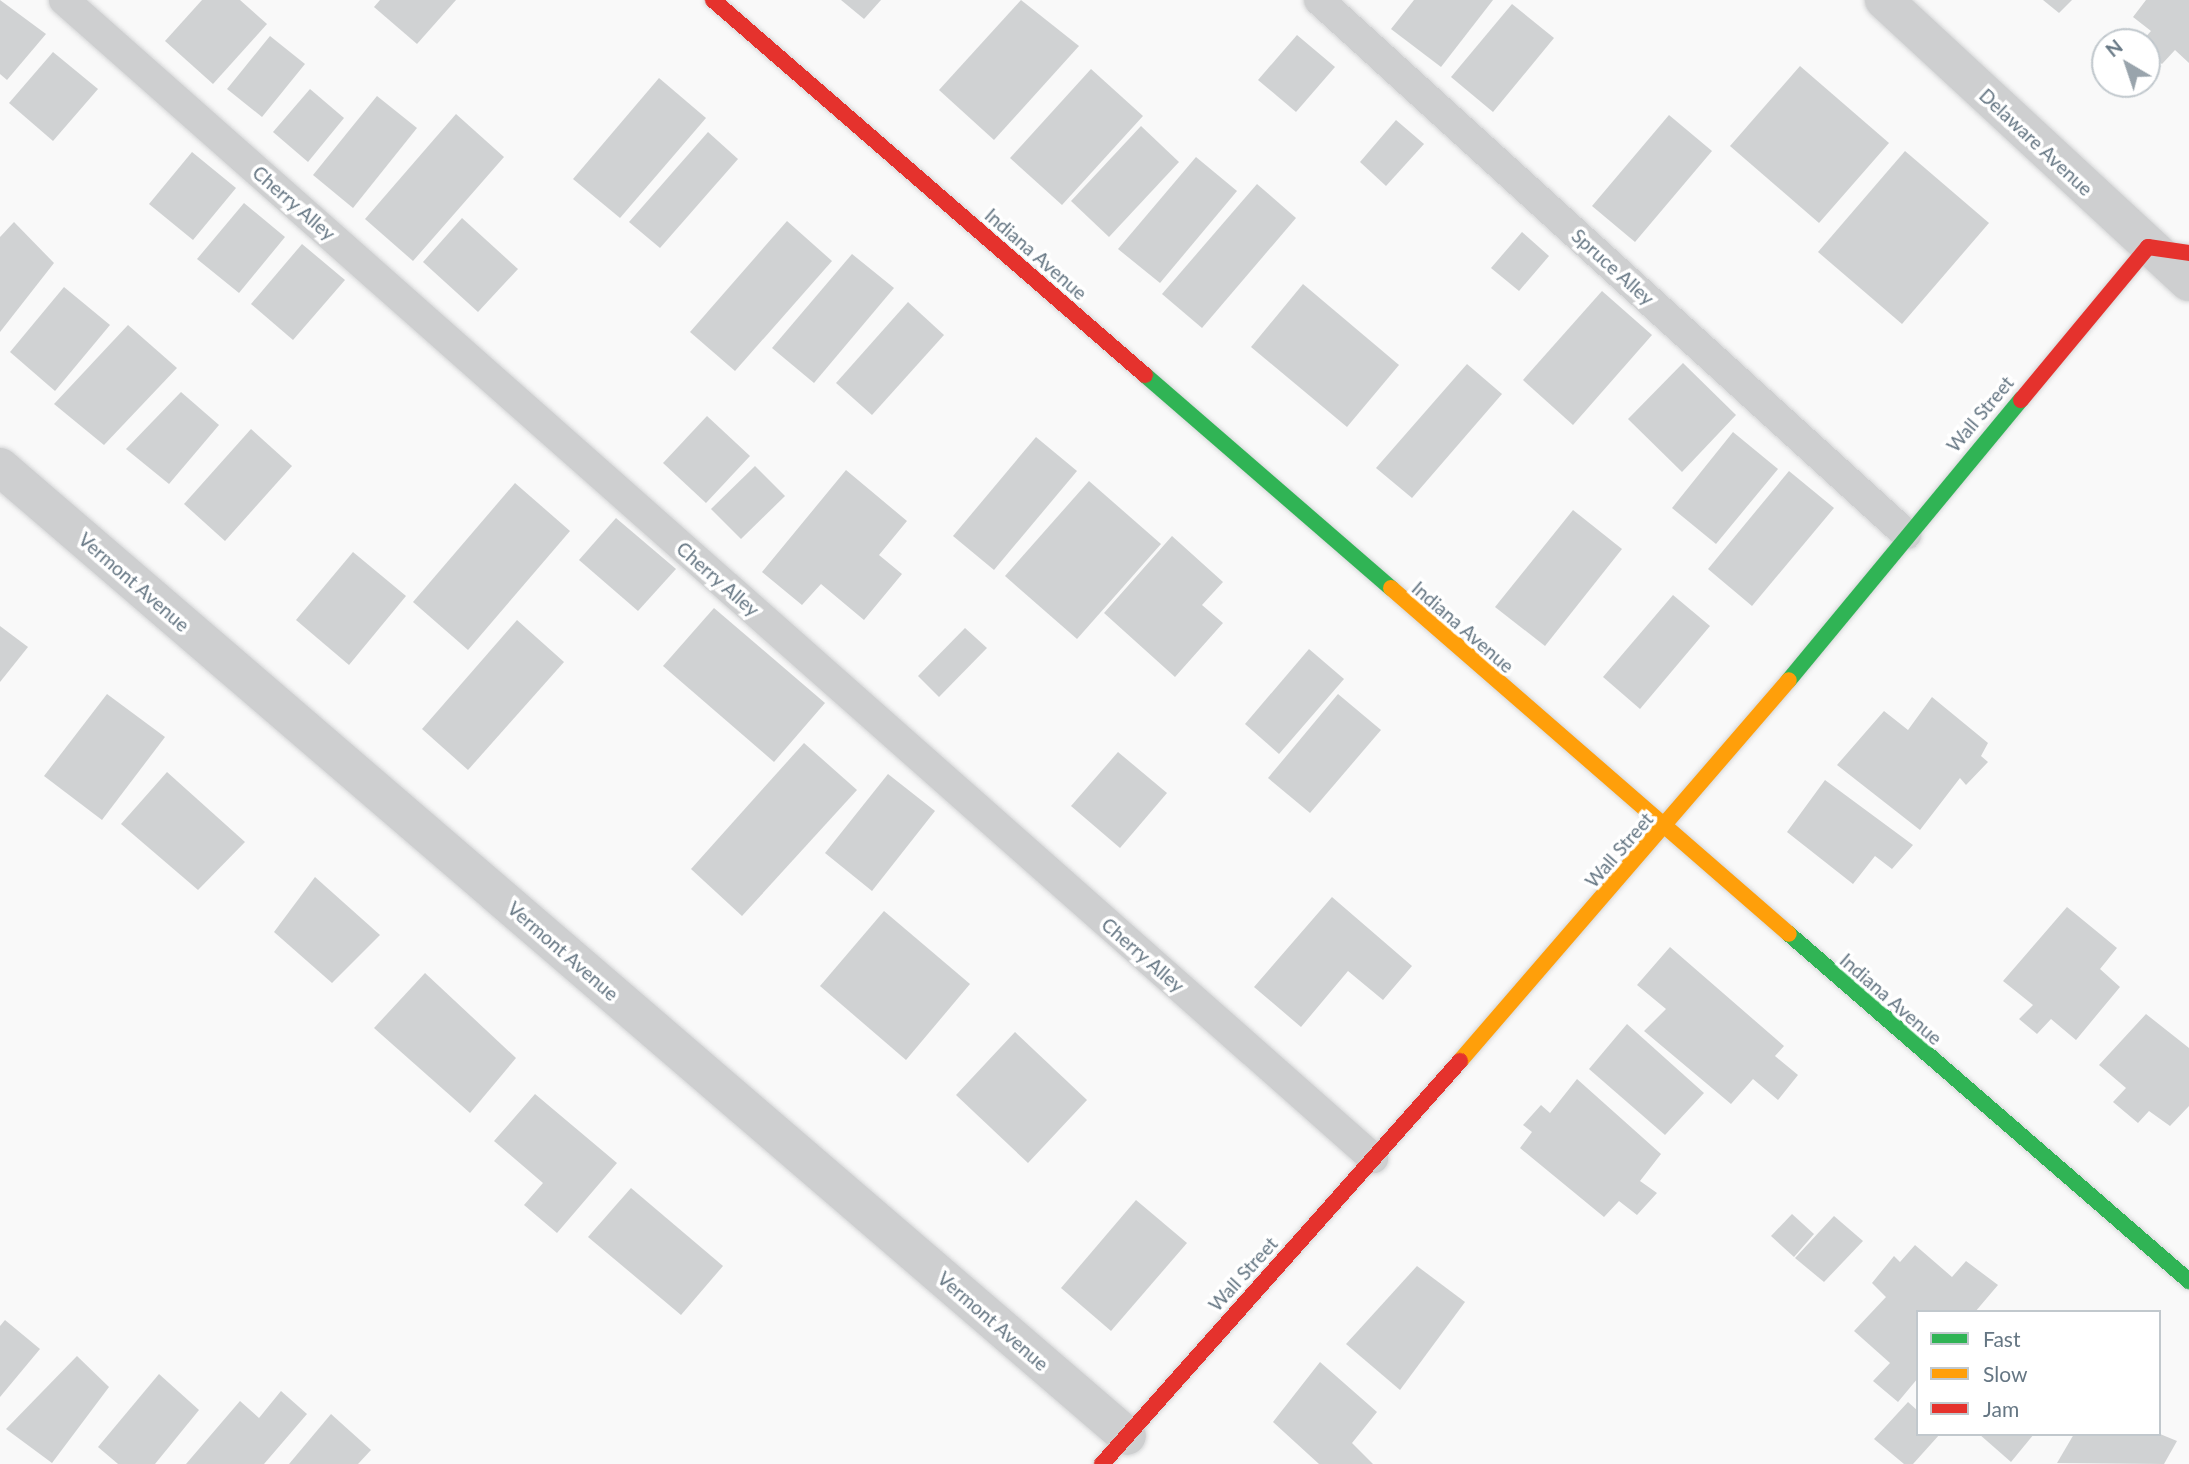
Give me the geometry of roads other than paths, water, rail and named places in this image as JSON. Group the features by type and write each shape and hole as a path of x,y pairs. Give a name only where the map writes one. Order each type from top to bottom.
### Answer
{"street":[{"name":"Indiana Avenue","path":"713,0 1664,831 2189,1281"},
{"name":"Delaware Avenue","path":"1884,0 2148,247 2189,282"},
{"name":"Wall Street","path":"1102,1464 1664,831 1906,534 2148,247"},
{"path":"2148,247 2189,253"},
{"name":"Vermont Avenue","path":"0,467 1127,1436"}],"lane":[{"name":"Cherry Alley","path":"64,0 1373,1158"},
{"name":"Spruce Alley","path":"1319,0 1906,534"}]}
